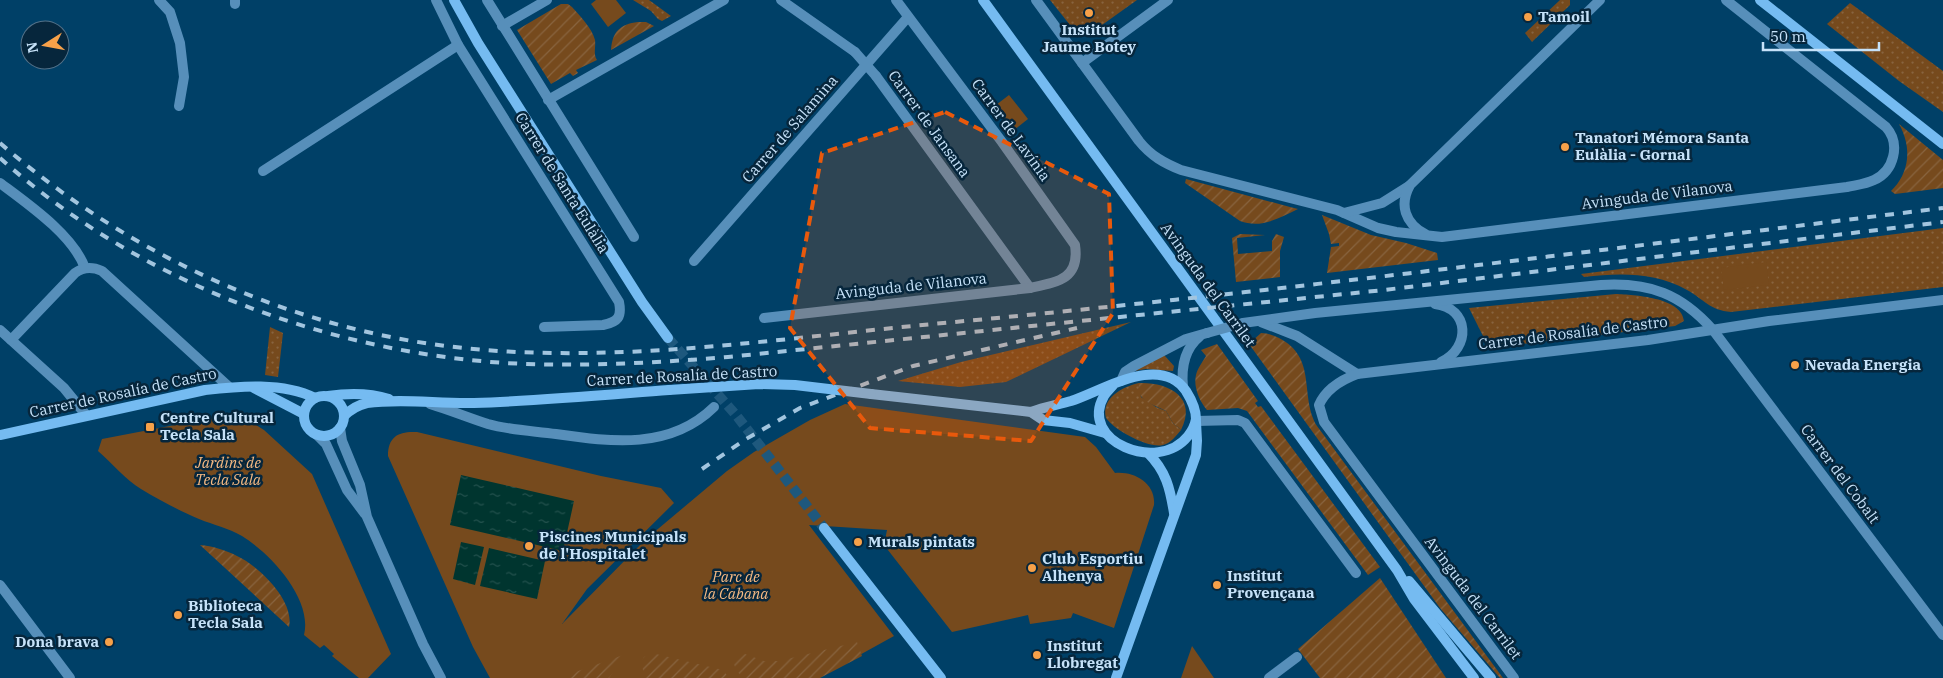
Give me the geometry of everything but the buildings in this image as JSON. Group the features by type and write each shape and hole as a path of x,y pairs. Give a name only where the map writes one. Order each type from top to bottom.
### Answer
{"street":[{"path":"158,0 170,12 180,42 184,78 179,106"},
{"name":"Carrer de Santa Eulàlia","path":"436,0 458,45 619,302 621,312 618,318 611,323 603,325 544,327"},
{"name":"Carrer de Santa Eulàlia","path":"454,0 478,43 642,302 668,338"},
{"path":"487,0 634,237"},
{"path":"502,26 546,0"},
{"path":"548,100 724,0"},
{"name":"Carrer de Jansana","path":"781,0 855,52 876,76 1030,288"},
{"name":"Carrer de Lavínia","path":"896,0 1002,142 1075,245 1076,261 1074,266 1067,276 1060,281"},
{"name":"Avinguda del Carrilet","path":"983,0 1397,570 1414,599 1474,678"},
{"name":"Avinguda del Carrilet","path":"990,0 996,18"},
{"path":"1036,0 1139,141 1148,152 1160,161 1181,170 1344,213 1378,228 1396,232 1424,234"},
{"path":"1082,63 1168,0"},
{"path":"1344,213 1382,202 1410,185 1600,0"},
{"name":"Avinguda de Vilanova","path":"1424,234 1442,237 1847,186 1875,180 1887,169 1893,158 1895,144 1893,137 1886,127 1726,0"},
{"path":"1760,0 1943,144"},
{"name":"Carrer de Salamina","path":"694,261 908,17"},
{"path":"262,172 458,45"},
{"path":"0,183 44,217 81,256 85,268"},
{"path":"1410,185 1405,197 1404,211 1412,224 1424,234"},
{"path":"11,340 75,273 85,268 96,268 102,271 229,387"},
{"name":"Avinguda de Vilanova","path":"764,318 1030,288 1060,281"},
{"name":"Carrer de Rosalía de Castro","path":"1030,412 1070,401 1118,382 1125,372 1134,366 1186,339 1255,320 1620,284 1644,287 1675,297 1698,313 1713,330"},
{"name":"Carrer de Rosalía de Castro","path":"1357,374 1648,340 1769,321 1943,300"},
{"name":"Carrer de Rosalía de Castro","path":"1424,303 1442,305 1448,308 1461,322 1463,338 1460,345 1450,358 1436,365"},
{"path":"1255,320 1297,336 1357,374"},
{"path":"0,330 64,388 86,415"},
{"name":"Carrer del Cobalt","path":"1713,330 1943,636"},
{"path":"1183,387 1182,370 1186,354 1193,342 1204,335"},
{"name":"Avinguda del Carrilet","path":"1357,374 1344,378 1323,398 1319,405 1324,422 1514,678"},
{"path":"1116,678 1196,455 1198,442 1196,421 1192,402 1183,387 1173,379 1158,375 1141,375 1118,382 1104,396 1100,408 1101,424 1105,433 1118,444 1148,453 1160,453 1178,446 1190,433 1196,421"},
{"name":"Carrer de Rosalía de Castro","path":"344,416 354,408 367,403 398,401 509,402 759,384 796,385 1030,412 1043,420 1070,423 1105,433"},
{"name":"Carrer de Rosalía de Castro","path":"0,435 172,396 229,387 276,387 301,391 315,398"},
{"name":"Carrer de Rosalía de Castro","path":"253,388 304,414"},
{"name":"Carrer de Rosalía de Castro","path":"328,396 340,394 374,396 398,401"},
{"path":"367,517 347,490 326,444 308,427 304,414 306,408 315,398 328,396 340,404 344,416 340,428 342,441 360,485 367,517 423,644 441,678"},
{"name":"Carrer de Rosalía de Castro","path":"425,402 490,424 612,442 647,439 682,429 704,417 714,407"},
{"path":"1196,421 1238,420 1245,423 1356,574"},
{"path":"317,435 330,435 340,428"},
{"path":"1148,453 1159,464 1166,477 1174,514"},
{"path":"824,528 941,678"},
{"name":"Avinguda del Carrilet","path":"1397,570 1421,594 1491,678"},
{"path":"0,585 70,678"},
{"path":"1269,678 1297,657"}],"highlighted area":[{"path":"945,112 1109,194 1113,313 1031,441 870,428 790,328 822,153"}],"green space":[{"path":"596,0 616,0 626,13 608,27 591,4"},
{"path":"633,0 649,0 671,16 662,21 651,11"},
{"name":"Institut Jaume Botey","path":"1050,0 1137,0 1095,30 1070,25"},
{"path":"1560,0 1570,0 1570,5 1532,42 1525,33"},
{"path":"1850,3 1943,71 1943,112 1899,81 1827,24"},
{"path":"561,4 568,4 572,7 589,27 595,40 597,60 576,70 578,73 573,76 570,73 551,84 517,30"},
{"path":"646,22 654,26 611,50 613,38 618,30 626,25"},
{"path":"1009,95 1028,119 1014,130 996,105"},
{"path":"1899,124 1943,160 1943,188 1895,194 1891,191 1902,176 1907,159 1906,142"},
{"path":"1186,179 1298,209 1263,223 1255,224 1240,221 1185,183"},
{"path":"1322,215 1371,235 1437,253 1438,260 1327,273 1331,247 1339,246 1339,243 1331,244"},
{"path":"1943,228 1943,287 1731,312 1712,307 1687,290 1662,280 1637,275 1584,277 1581,274"},
{"path":"1240,234 1265,235 1237,238 1238,254 1272,251 1272,241 1276,234 1284,237 1280,251 1280,277 1236,282 1232,238"},
{"path":"1766,262 1769,285 1724,290 1721,268"},
{"path":"1616,294 1666,302 1681,313 1684,321 1675,326 1489,348 1469,308"},
{"path":"1131,322 1006,382 960,387 898,381 961,362"},
{"path":"270,327 283,333 278,377 265,375"},
{"path":"1261,333 1279,338 1291,346 1299,356 1306,378 1312,414 1317,426 1503,678 1500,678 1440,608 1249,344"},
{"path":"1217,344 1258,401 1255,403 1258,407 1261,406 1380,567 1368,575 1247,411 1238,408 1207,410 1204,407 1195,384 1197,373 1206,356 1201,350"},
{"path":"1164,355 1174,366 1173,371 1146,369 1134,371"},
{"path":"1139,383 1141,397 1166,411 1173,423 1181,430 1166,444 1149,444 1132,438 1116,428 1106,418 1105,411 1107,405 1114,394 1126,387"},
{"path":"1139,383 1160,385 1170,389 1183,400 1186,409 1181,430 1173,423 1166,411 1146,402 1140,394"},
{"name":"Parc de la Cabana","path":"845,404 1085,437 1096,447 1115,473 1129,474 1142,480 1151,490 1154,497 1154,505 1114,628 1073,613 1071,618 1030,624 1028,615 952,632 884,545 887,530 809,525 894,636 818,678 490,678 473,647 388,456 392,439 400,434 417,432 601,476 661,488 674,503 587,589 562,624 646,539 727,471 754,452 810,420"},
{"name":"Jardins de Tecla Sala","path":"240,415 264,430 312,474 391,654 368,678 359,678 332,656 334,654 324,645 320,648 304,635 305,621 296,592 287,578 265,554 237,533 192,516 135,485 98,451 102,439 201,420"},
{"path":"200,545 233,554 246,561 265,576 281,596 286,606 289,627"},
{"path":"1380,578 1446,678 1320,678 1298,649"},
{"path":"857,642 862,656 820,678 743,678 736,670 733,661 736,656 745,654 764,661 779,661"},
{"path":"1192,646 1214,678 1181,678"},
{"path":"652,653 723,670 729,678 645,678 641,662 644,657"},
{"path":"626,654 609,678 565,678 567,675"}],"water":[{"path":"461,475 574,501 563,551 450,525"},
{"path":"461,542 484,547 475,585 453,579"},
{"path":"489,548 545,561 537,599 480,586"}],"tunnel":[{"path":"668,338 736,415 824,528"}],"railway":[{"path":"0,143 92,213 141,243 192,270 245,294 355,329 412,341 476,349 542,353 607,353 738,344 1186,299 1943,208"},
{"path":"0,158 54,202 111,240 172,274 236,302 301,325 369,343 437,356 505,363 561,365 617,364 728,357 1384,290 1943,222"},
{"path":"702,469 746,439 800,408 913,366 1077,328"}],"place":[{"name":"Institut Jaume Botey","path":"1089,13"},
{"name":"Tamoil","path":"1528,17"},
{"name":"Tanatori Mémora Santa Eulàlia - Gornal","path":"1565,147"},
{"name":"Nevada Energia","path":"1795,365"},
{"name":"Centre Cultural Tecla Sala","path":"150,427"},
{"name":"Murals pintats","path":"858,542"},
{"name":"Piscines Municipals de l'Hospitalet","path":"529,546"},
{"name":"Club Esportiu Alhenya","path":"1032,568"},
{"name":"Institut Provençana","path":"1217,585"},
{"name":"Biblioteca Tecla Sala","path":"178,615"},
{"name":"Dona brava","path":"109,642"},
{"name":"Institut Llobregat","path":"1037,655"}]}
